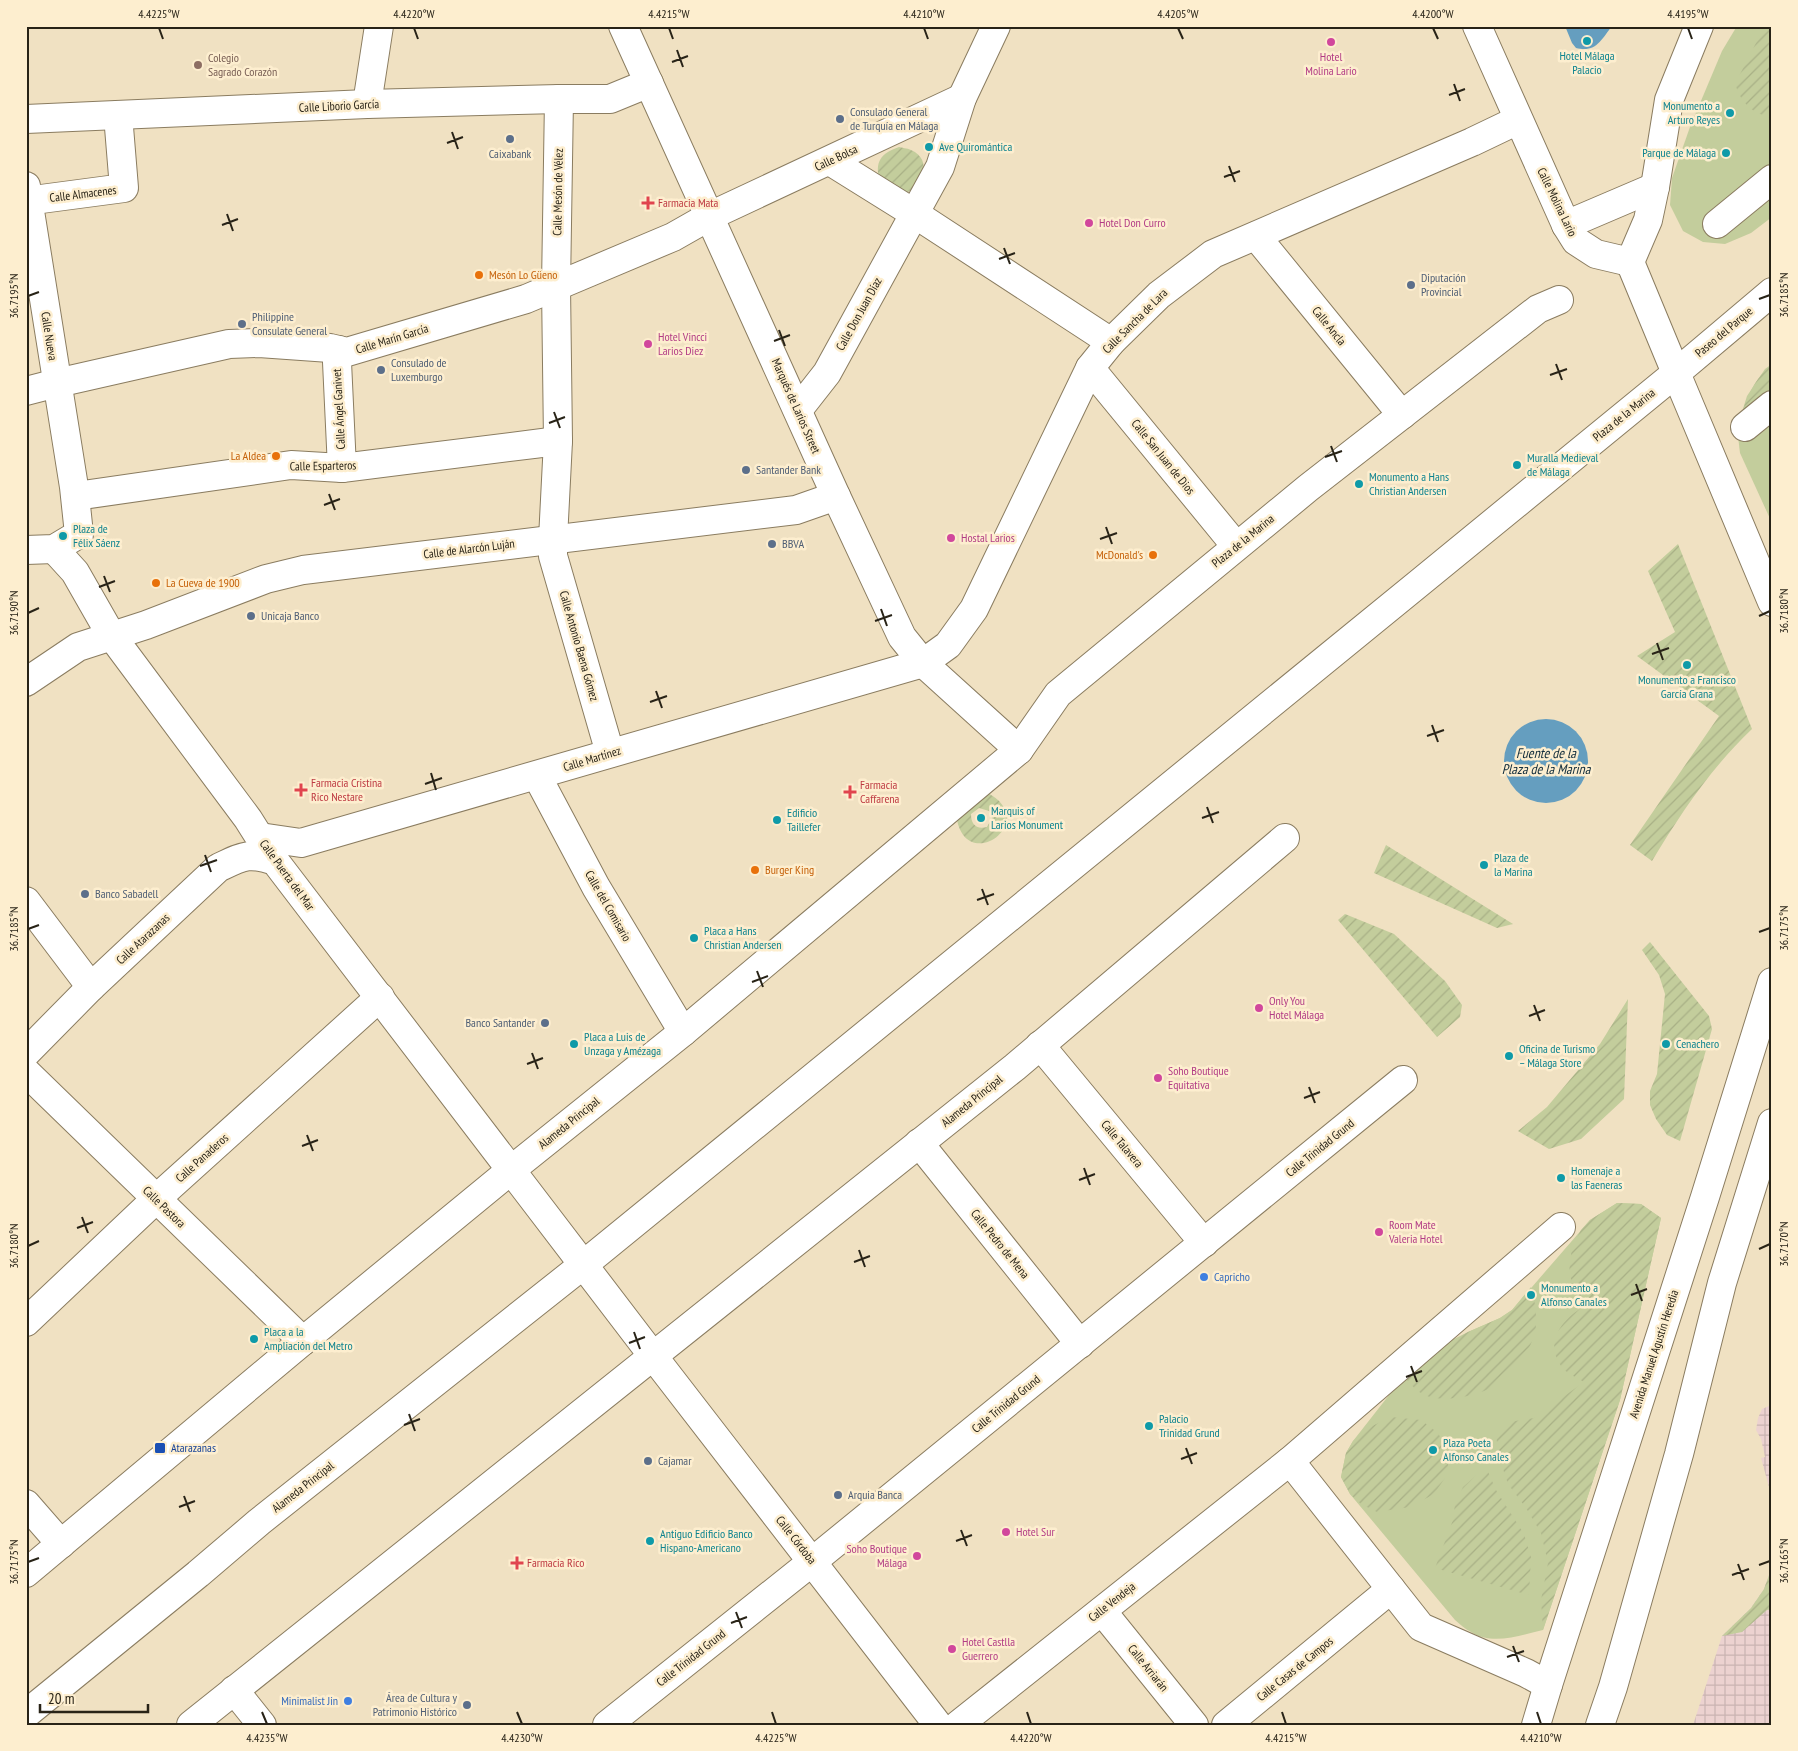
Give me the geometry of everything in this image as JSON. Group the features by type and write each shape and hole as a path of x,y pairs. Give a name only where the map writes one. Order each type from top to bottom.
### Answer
{"street":[{"path":"367,104 379,26"},
{"name":"Marqués de Larios Street","path":"623,26 902,638 923,663 1019,750"},
{"path":"915,214 940,167 962,98 996,26"},
{"name":"Calle Molina Lario","path":"1477,26 1566,225 1576,242 1596,254 1630,262"},
{"path":"1699,26 1668,100 1648,220 1630,262 1772,602"},
{"name":"Calle Liborio García","path":"26,119 367,104 610,99 649,83"},
{"name":"Calle Bolsa","path":"710,216 962,98"},
{"name":"Calle Mesón de Vélez","path":"558,441 556,286 559,99"},
{"name":"Calle Almacenes","path":"27,196 124,188 118,115"},
{"name":"Calle Sancha de Lara","path":"923,663 948,645 974,609 1090,368 1111,342 1159,295 1212,254 1518,120"},
{"path":"830,161 1111,342"},
{"path":"1717,224 1772,179"},
{"path":"1566,225 1655,187"},
{"name":"Calle Nueva","path":"27,196 57,383 79,492 79,534 54,549"},
{"name":"Calle Don Juan Díaz","path":"798,410 827,373 915,214"},
{"name":"Calle Marín García","path":"26,391 229,344 259,343 347,352 526,299 673,237 710,216"},
{"name":"Calle Ancla","path":"1256,236 1402,416"},
{"name":"Paseo del Parque","path":"1676,373 1772,292"},
{"name":"Plaza de la Marina","path":"1019,750 1058,694 1308,488 1538,309 1559,300"},
{"name":"Calle Ángel Ganivet","path":"339,350 337,362 342,468"},
{"name":"Calle San Juan de Dios","path":"1090,368 1236,546"},
{"name":"Plaza de la Marina","path":"1147,804 1676,373"},
{"path":"1745,427 1772,405"},
{"name":"Calle Esparteros","path":"79,492 291,465 342,468 558,441"},
{"name":"Calle Antonio Baena Gómez","path":"558,441 553,556 610,753"},
{"name":"Calle de Alarcón Luján","path":"26,682 78,647 146,624 266,579 304,570 796,510 836,496"},
{"path":"26,550 54,549"},
{"name":"Calle Puerta del Mar","path":"54,549 75,572 111,636 248,819 275,861 380,996 511,1170"},
{"name":"Calle Martínez","path":"260,838 301,844 923,663"},
{"name":"Alameda Principal","path":"26,1573 303,1341 683,1032 1019,750"},
{"name":"Calle del Comisario","path":"537,776 596,888 683,1032"},
{"name":"Alameda Principal","path":"26,1714 259,1522 583,1264 1147,804"},
{"name":"Alameda Principal","path":"191,1725 1040,1046 1285,838"},
{"name":"Calle Atarazanas","path":"26,1053 91,987 218,868 241,857 258,856 275,861"},
{"path":"26,901 91,987"},
{"name":"Avenida Manuel Agustín Heredia","path":"1536,1725 1772,982"},
{"name":"Calle Panaderos","path":"26,1322 156,1199 380,996"},
{"name":"Calle Talavera","path":"1040,1046 1204,1243"},
{"name":"Calle Pastora","path":"26,1072 303,1341"},
{"name":"Calle Trinidad Grund","path":"607,1725 813,1561 1403,1080"},
{"path":"1600,1725 1613,1687 1679,1454 1722,1283 1772,1123"},
{"name":"Calle Pedro de Mena","path":"920,1143 1080,1344"},
{"path":"511,1170 653,1356"},
{"path":"1548,1684 1421,1627 1290,1461 1561,1227"},
{"name":"Calle Córdoba","path":"653,1356 938,1725"},
{"name":"Calle Vendeja","path":"958,1725 1290,1461"},
{"path":"26,1504 61,1544"},
{"name":"Calle Casas de Campos","path":"1226,1725 1391,1590"},
{"name":"Calle Arriarán","path":"1102,1611 1194,1725"},
{"path":"234,1690 262,1725"}],"shaded area":[{"path":"1772,1402 1772,1498 1761,1458 1765,1457 1761,1439 1756,1430 1762,1409 1769,1406"},
{"path":"1772,1567 1772,1725 1693,1725 1722,1636 1751,1608 1764,1589"}],"green space":[{"name":"Parque de Málaga","path":"1737,26 1772,26 1772,217 1751,233 1725,244 1703,242 1683,231 1670,205 1672,178 1690,127 1722,51"},
{"path":"1768,26 1772,26 1771,118 1758,113 1748,106 1735,84 1756,43"},
{"path":"899,147 909,149 918,154 924,166 923,173 916,186 904,194 880,181 878,174 880,159 883,155"},
{"path":"1772,364 1772,523 1740,453 1737,428 1747,396 1765,369"},
{"path":"1772,364 1772,386 1743,410 1754,385 1762,373"},
{"path":"1678,544 1752,729 1710,775 1652,861 1630,845 1719,716 1637,656 1675,632 1648,571"},
{"path":"986,792 1002,804 1007,817 1004,829 995,838 983,843 971,842 961,832 956,813","holes":["979,808 989,811 992,818 987,827 977,827 972,821 971,814"]},
{"path":"1386,845 1513,924 1497,928 1374,873"},
{"path":"1345,914 1394,934 1445,981 1462,1005 1460,1017 1437,1037 1338,920"},
{"path":"1650,942 1709,1016 1712,1029 1680,1141 1667,1135 1656,1119 1650,1105 1650,1091 1657,1074 1665,994 1659,975 1642,950"},
{"path":"1628,999 1624,1099 1581,1139 1549,1149 1518,1131 1547,1107 1600,1044"},
{"name":"Plaza Poeta Alfonso Canales","path":"1617,1203 1641,1204 1661,1218 1620,1400 1543,1630 1516,1637 1497,1639 1479,1636 1455,1620 1350,1494 1341,1477 1346,1453 1353,1441 1404,1376 1468,1332 1500,1318 1512,1310 1590,1220"},
{"path":"1617,1203 1641,1204 1661,1218 1620,1400 1543,1630 1541,1600 1548,1563 1541,1533 1526,1508 1508,1484 1499,1457 1496,1435 1509,1422 1534,1418 1584,1382 1563,1369 1554,1349 1557,1334 1561,1327 1566,1320 1580,1309 1569,1272 1572,1247 1581,1230 1590,1220"},
{"path":"1531,1287 1536,1310 1535,1333 1520,1363 1500,1383 1469,1396 1446,1399 1420,1393 1404,1376 1438,1347 1500,1318 1512,1310"},
{"path":"1391,1417 1421,1420 1438,1433 1446,1448 1449,1472 1434,1494 1410,1507 1377,1512 1361,1504 1350,1494 1341,1477 1346,1453 1353,1441 1366,1429"},
{"path":"1486,1467 1496,1490 1524,1534 1531,1557 1529,1595 1435,1568 1453,1520 1455,1504 1463,1487"},
{"path":"1772,1567 1772,1609 1767,1610 1742,1632 1722,1636 1751,1608 1764,1589"}],"water":[{"path":"1565,26 1612,26 1597,44 1589,49 1583,49 1576,48 1572,43"},
{"name":"Fuente de la Plaza de la Marina","path":"1546,719 1562,722 1576,731 1585,745 1588,761 1585,777 1576,791 1562,800 1546,803 1530,800 1516,791 1507,777 1504,761 1507,745 1516,731 1530,722"}],"place":[{"name":"Hotel Málaga Palacio","path":"1587,41"},
{"name":"Hotel Molina Lario","path":"1331,42"},
{"name":"Colegio Sagrado Corazón","path":"198,65"},
{"name":"Monumento a Arturo Reyes","path":"1730,113"},
{"name":"Consulado General de Turquía en Málaga","path":"840,119"},
{"name":"Caixabank","path":"510,139"},
{"name":"Ave Quiromántica","path":"929,147"},
{"name":"Parque de Málaga","path":"1726,153"},
{"name":"Farmacia Mata","path":"648,203"},
{"name":"Hotel Don Curro","path":"1089,223"},
{"name":"Mesón Lo Güeno","path":"479,275"},
{"name":"Diputación Provincial","path":"1411,285"},
{"name":"Philippine Consulate General","path":"242,324"},
{"name":"Hotel Vincci Larios Diez","path":"648,344"},
{"name":"Consulado de Luxemburgo","path":"381,370"},
{"name":"La Aldea","path":"276,456"},
{"name":"Muralla Medieval de Málaga","path":"1517,465"},
{"name":"Santander Bank","path":"746,470"},
{"name":"Monumento a Hans Christian Andersen","path":"1359,484"},
{"name":"Plaza de Félix Sáenz","path":"63,536"},
{"name":"Hostal Larios","path":"951,538"},
{"name":"BBVA","path":"772,544"},
{"name":"McDonald's","path":"1153,555"},
{"name":"La Cueva de 1900","path":"156,583"},
{"name":"Unicaja Banco","path":"251,616"},
{"name":"Monumento a Francisco García Grana","path":"1687,665"},
{"name":"Farmacia Cristina Rico Nestare","path":"301,790"},
{"name":"Farmacia Caffarena","path":"850,792"},
{"name":"Marquis of Larios Monument","path":"981,818"},
{"name":"Edificio Taillefer","path":"777,820"},
{"name":"Plaza de la Marina","path":"1484,865"},
{"name":"Burger King","path":"755,870"},
{"name":"Banco Sabadell","path":"85,894"},
{"name":"Placa a Hans Christian Andersen","path":"694,938"},
{"name":"Only You Hotel Málaga","path":"1259,1008"},
{"name":"Banco Santander","path":"545,1023"},
{"name":"Placa a Luis de Unzaga y Amézaga","path":"574,1044"},
{"name":"Cenachero","path":"1666,1044"},
{"name":"Oficina de Turismo – Málaga Store","path":"1509,1056"},
{"name":"Soho Boutique Equitativa","path":"1158,1078"},
{"name":"Homenaje a las Faeneras","path":"1561,1178"},
{"name":"Room Mate Valeria Hotel","path":"1379,1232"},
{"name":"Capricho","path":"1204,1277"},
{"name":"Monumento a Alfonso Canales","path":"1531,1295"},
{"name":"Placa a la Ampliación del Metro","path":"254,1339"},
{"name":"Palacio Trinidad Grund","path":"1149,1426"},
{"name":"Atarazanas","path":"160,1448"},
{"name":"Plaza Poeta Alfonso Canales","path":"1433,1450"},
{"name":"Cajamar","path":"648,1461"},
{"name":"Arquia Banca","path":"838,1495"},
{"name":"Hotel Sur","path":"1006,1532"},
{"name":"Antiguo Edificio Banco Hispano-Americano","path":"650,1541"},
{"name":"Soho Boutique Málaga","path":"917,1556"},
{"name":"Farmacia Rico","path":"517,1563"},
{"name":"Hotel Castlla Guerrero","path":"952,1649"},
{"name":"Minimalist Jin","path":"348,1701"},
{"name":"Área de Cultura y Patrimonio Histórico","path":"467,1705"}]}
